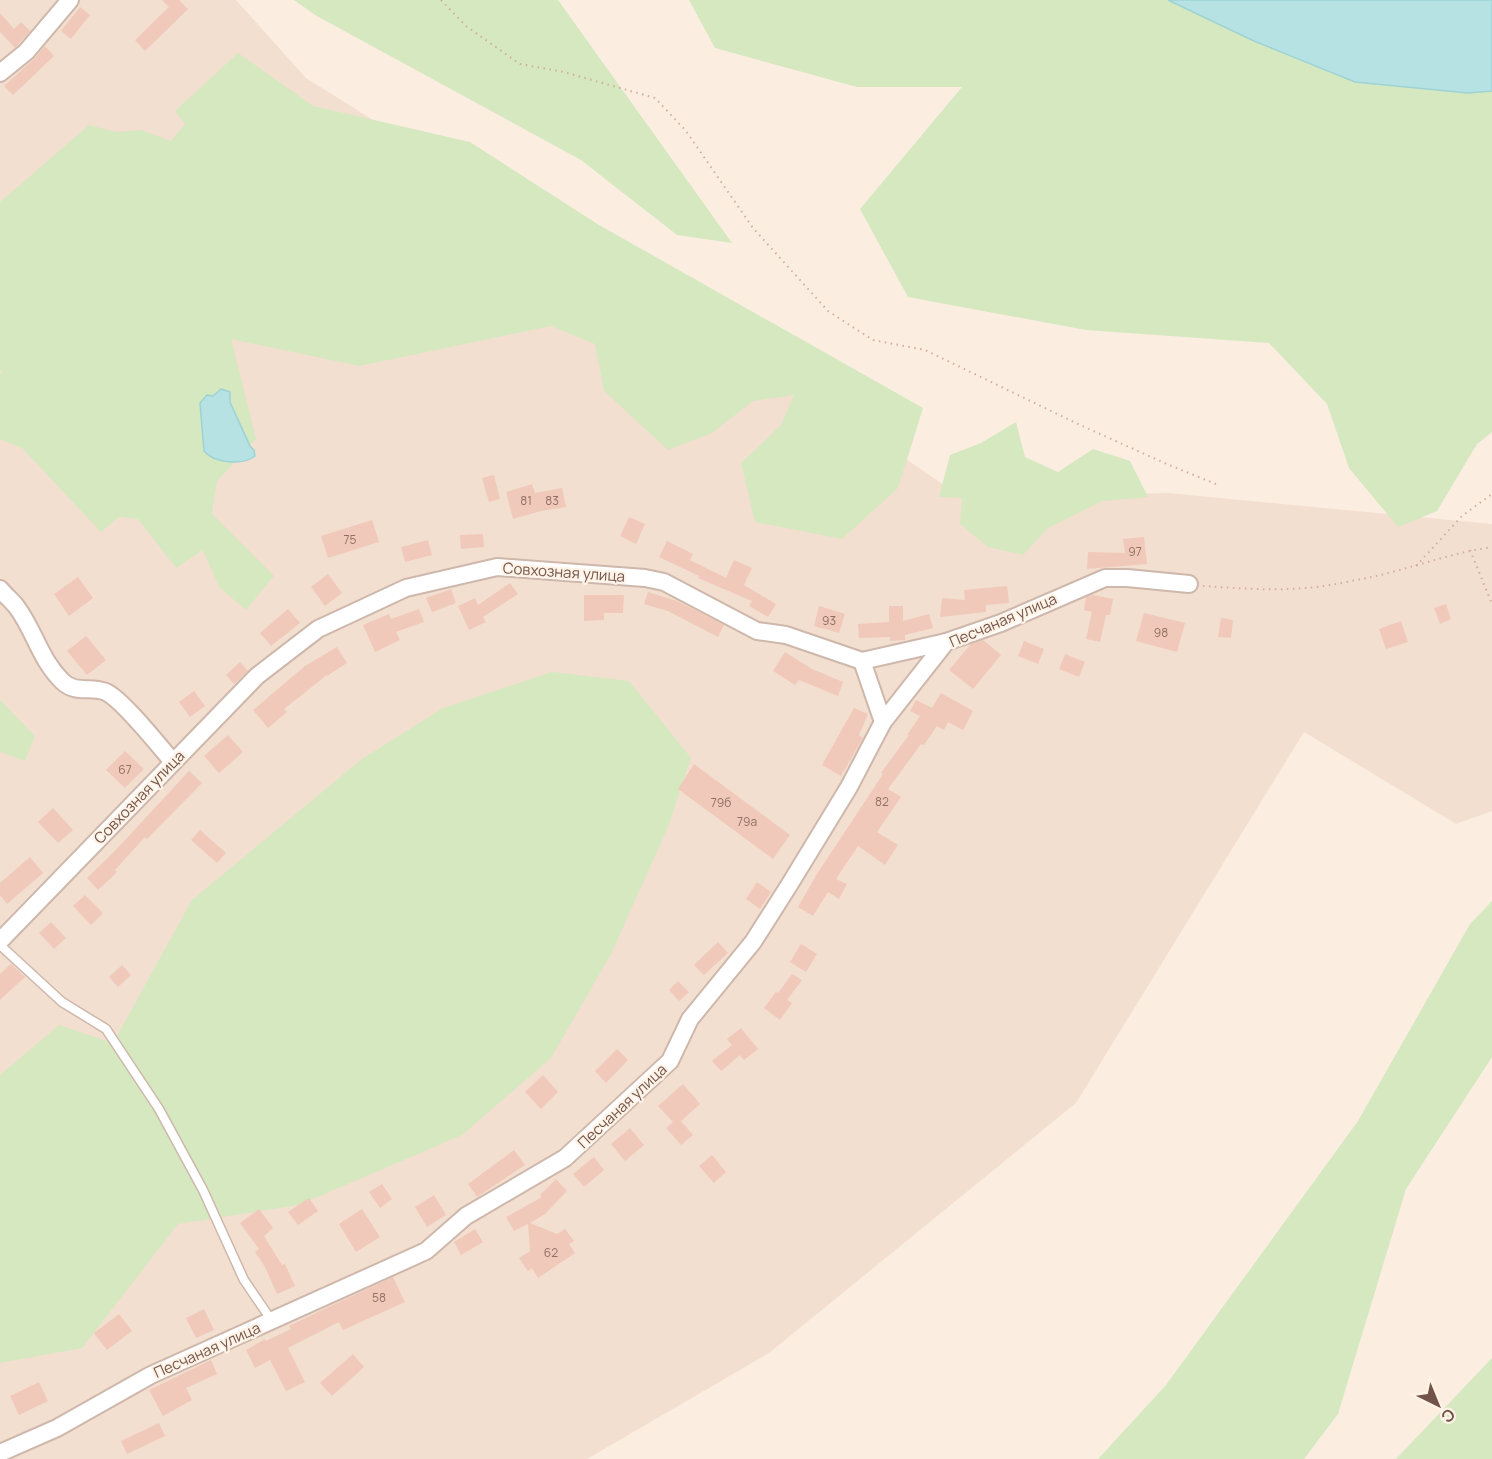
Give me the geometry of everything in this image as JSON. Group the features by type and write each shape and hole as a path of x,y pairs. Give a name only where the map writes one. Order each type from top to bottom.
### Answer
{"street":[{"path":"0,73 26,52 70,0"},
{"name":"Совхозная улица","path":"0,943 258,676 318,629 406,588 497,567 645,578 664,582 758,632 786,635 862,661"},
{"name":"Песчаная улица","path":"0,1453 57,1428 152,1375 426,1251 466,1215 565,1158 670,1061 690,1019 753,942 788,887 849,787 883,722 946,642 1001,623 1105,578 1189,584"},
{"path":"0,589 16,606 32,633 44,661 64,683 78,690 105,692 117,700 173,762"},
{"path":"883,722 862,661 946,642"}],"lane":[{"path":"0,943 62,1002 106,1029 159,1109 203,1190 244,1280 272,1322"}],"path":[{"path":"441,0 465,27 520,64 564,72 655,98 686,131 753,228 828,311 873,340 925,350 1078,424 1216,484"},
{"path":"1415,566 1462,516 1492,494"},
{"path":"1189,584 1238,589 1305,588 1372,577 1470,550 1492,547"},
{"path":"1470,550 1492,604"}],"shaded area":[{"path":"0,0 236,0 306,78 826,404 963,498 1168,493 1492,524 1492,811 1456,824 1304,732 1076,1103 769,1353 587,1459 0,1459"}],"green space":[{"path":"294,0 558,0 732,243 677,235 581,160 315,15"},
{"path":"689,0 1492,0 1492,432 1477,444 1437,511 1398,527 1349,468 1327,404 1269,343 1086,330 908,297 860,209 962,87 857,87 715,48"},
{"path":"238,53 313,106 470,142 599,225 923,408 898,488 842,539 755,522 741,463 781,425 794,395 753,401 712,433 668,450 604,391 595,344 551,326 359,366 231,339 256,439 217,481 212,514 274,576 246,610 219,587 203,550 176,568 138,519 119,517 101,532 22,448 0,439 0,374 2,372 0,370 0,202 89,125 116,132 141,130 171,141 185,124 175,111"},
{"path":"1016,422 1025,457 1058,472 1093,449 1130,461 1148,497 1102,501 1048,528 1023,555 988,547 960,524 962,498 939,497 950,455 981,443"},
{"path":"552,672 629,681 691,758 668,827 611,954 551,1058 462,1135 299,1205 178,1224 82,1348 0,1363 0,1075 59,1025 113,1043 192,900 362,759 443,708"},
{"path":"0,700 35,736 25,761 0,752"},
{"path":"1492,901 1492,1057 1406,1189 1338,1414 1304,1459 1098,1459 1166,1385 1358,1121 1470,924"},
{"path":"1492,1358 1492,1459 1396,1459"}],"water":[{"path":"1168,0 1492,0 1492,91 1468,93 1355,82 1254,41"},
{"path":"221,389 230,392 230,402 254,450 255,456 249,459 228,462 214,458 204,451 200,403 207,395 213,396"}],"building":[{"path":"162,0 179,0 188,9 145,51 135,40 169,7"},
{"path":"80,7 90,15 71,39 61,31"},
{"path":"0,13 14,29 21,22 30,31 15,48 0,32"},
{"path":"45,46 54,56 13,95 4,86"},
{"path":"494,475 500,499 489,502 482,478"},
{"path":"532,484 535,493 562,488 566,507 513,519 506,492"},
{"path":"629,517 645,524 636,544 620,536"},
{"path":"372,520 379,542 328,558 321,536"},
{"path":"483,534 484,547 461,549 460,535"},
{"path":"1144,537 1147,564 1087,569 1088,552 1125,553 1123,539"},
{"path":"428,540 432,555 405,562 401,547"},
{"path":"667,541 693,554 690,560 726,578 734,560 752,568 744,585 776,604 768,617 749,606 752,601 698,578 699,576 659,557"},
{"path":"328,574 342,593 325,606 311,587"},
{"path":"78,577 93,598 69,616 54,594"},
{"path":"510,583 518,594 483,617 486,622 469,630 458,606 475,598 478,605"},
{"path":"1007,586 1009,603 986,605 986,612 940,617 942,598 965,600 964,590"},
{"path":"451,589 456,603 432,612 426,598"},
{"path":"648,592 677,601 724,625 718,637 668,611 644,604"},
{"path":"584,595 624,595 623,613 604,613 604,620 584,621"},
{"path":"1093,595 1113,599 1110,615 1106,615 1100,642 1086,639 1092,612 1084,610 1086,597"},
{"path":"1446,604 1451,619 1440,624 1434,608"},
{"path":"819,606 845,614 839,633 814,626"},
{"path":"889,606 903,606 903,621 929,614 933,628 905,635 905,640 890,641 890,637 859,638 858,624 889,622"},
{"path":"288,609 300,623 271,646 260,633"},
{"path":"419,609 424,622 396,632 400,640 375,652 363,625 389,614 391,619"},
{"path":"1144,613 1185,623 1177,652 1136,641"},
{"path":"1221,618 1233,620 1231,638 1218,637"},
{"path":"1401,621 1408,642 1386,649 1379,629"},
{"path":"86,636 106,660 87,675 67,651"},
{"path":"983,640 1001,655 973,689 949,670 971,644"},
{"path":"1024,641 1044,649 1038,664 1018,656"},
{"path":"337,647 347,663 327,675 284,709 287,712 268,728 253,710 305,666"},
{"path":"785,652 812,669 843,682 838,696 799,680 795,685 773,671"},
{"path":"1065,654 1085,662 1079,677 1059,669"},
{"path":"240,662 248,671 234,684 226,675"},
{"path":"194,691 205,706 190,717 179,702"},
{"path":"941,693 973,711 963,730 948,722 944,730 937,726 888,789 901,797 877,832 898,845 885,865 858,846 836,879 847,884 839,899 828,892 813,916 798,907 883,774 881,773 920,716 910,711 916,700 932,708"},
{"path":"854,708 868,714 859,735 863,738 841,776 822,765"},
{"path":"228,735 243,752 219,773 204,756"},
{"path":"125,751 144,769 125,788 106,770"},
{"path":"694,764 790,835 773,859 678,789"},
{"path":"189,771 202,783 147,839 145,837 115,870 117,872 98,890 87,878"},
{"path":"53,808 73,830 58,843 38,822"},
{"path":"200,830 226,853 217,863 191,840"},
{"path":"30,857 43,873 7,904 0,895 0,883"},
{"path":"757,882 771,892 760,909 746,899"},
{"path":"85,895 103,913 91,925 73,906"},
{"path":"51,922 66,938 54,949 39,933"},
{"path":"718,942 728,953 704,975 694,965"},
{"path":"801,944 817,954 806,972 790,962"},
{"path":"11,964 25,977 0,1000 0,974"},
{"path":"122,965 131,975 118,987 109,977"},
{"path":"792,974 802,980 787,1000 792,1003 780,1020 764,1008"},
{"path":"678,981 689,992 679,1001 669,990"},
{"path":"741,1028 758,1049 744,1060 740,1055 721,1071 712,1061 732,1045 727,1039"},
{"path":"617,1049 628,1060 606,1083 595,1071"},
{"path":"543,1075 558,1092 541,1109 525,1092"},
{"path":"683,1084 700,1104 681,1121 693,1135 681,1145 666,1128 673,1122 658,1106"},
{"path":"630,1128 644,1145 625,1161 611,1144"},
{"path":"514,1150 525,1165 477,1197 468,1184"},
{"path":"712,1155 726,1172 714,1183 699,1166"},
{"path":"594,1157 604,1170 584,1187 573,1174"},
{"path":"556,1179 567,1191 545,1214 530,1223 557,1234 565,1229 574,1241 569,1244 575,1253 538,1278 532,1268 528,1271 519,1258 530,1251 528,1224 514,1231 506,1217 542,1197 540,1195"},
{"path":"382,1184 392,1199 380,1208 369,1192"},
{"path":"434,1195 446,1215 427,1227 415,1207"},
{"path":"309,1198 318,1211 298,1225 288,1212"},
{"path":"259,1209 273,1228 264,1236 282,1265 285,1264 295,1286 277,1294 265,1267 255,1252 259,1249 240,1223"},
{"path":"362,1209 380,1237 356,1252 339,1224"},
{"path":"475,1229 483,1242 461,1255 454,1242"},
{"path":"393,1277 405,1302 343,1330 339,1322 288,1348 305,1382 286,1391 270,1360 255,1368 246,1350 265,1339 266,1341 291,1329 289,1326"},
{"path":"204,1309 214,1330 196,1338 186,1318"},
{"path":"119,1314 132,1331 107,1350 94,1333"},
{"path":"353,1354 364,1367 332,1396 320,1383"},
{"path":"211,1360 217,1374 186,1388 192,1400 163,1416 149,1390"},
{"path":"39,1382 48,1401 19,1415 10,1396"},
{"path":"159,1423 165,1436 127,1454 121,1441"}]}
